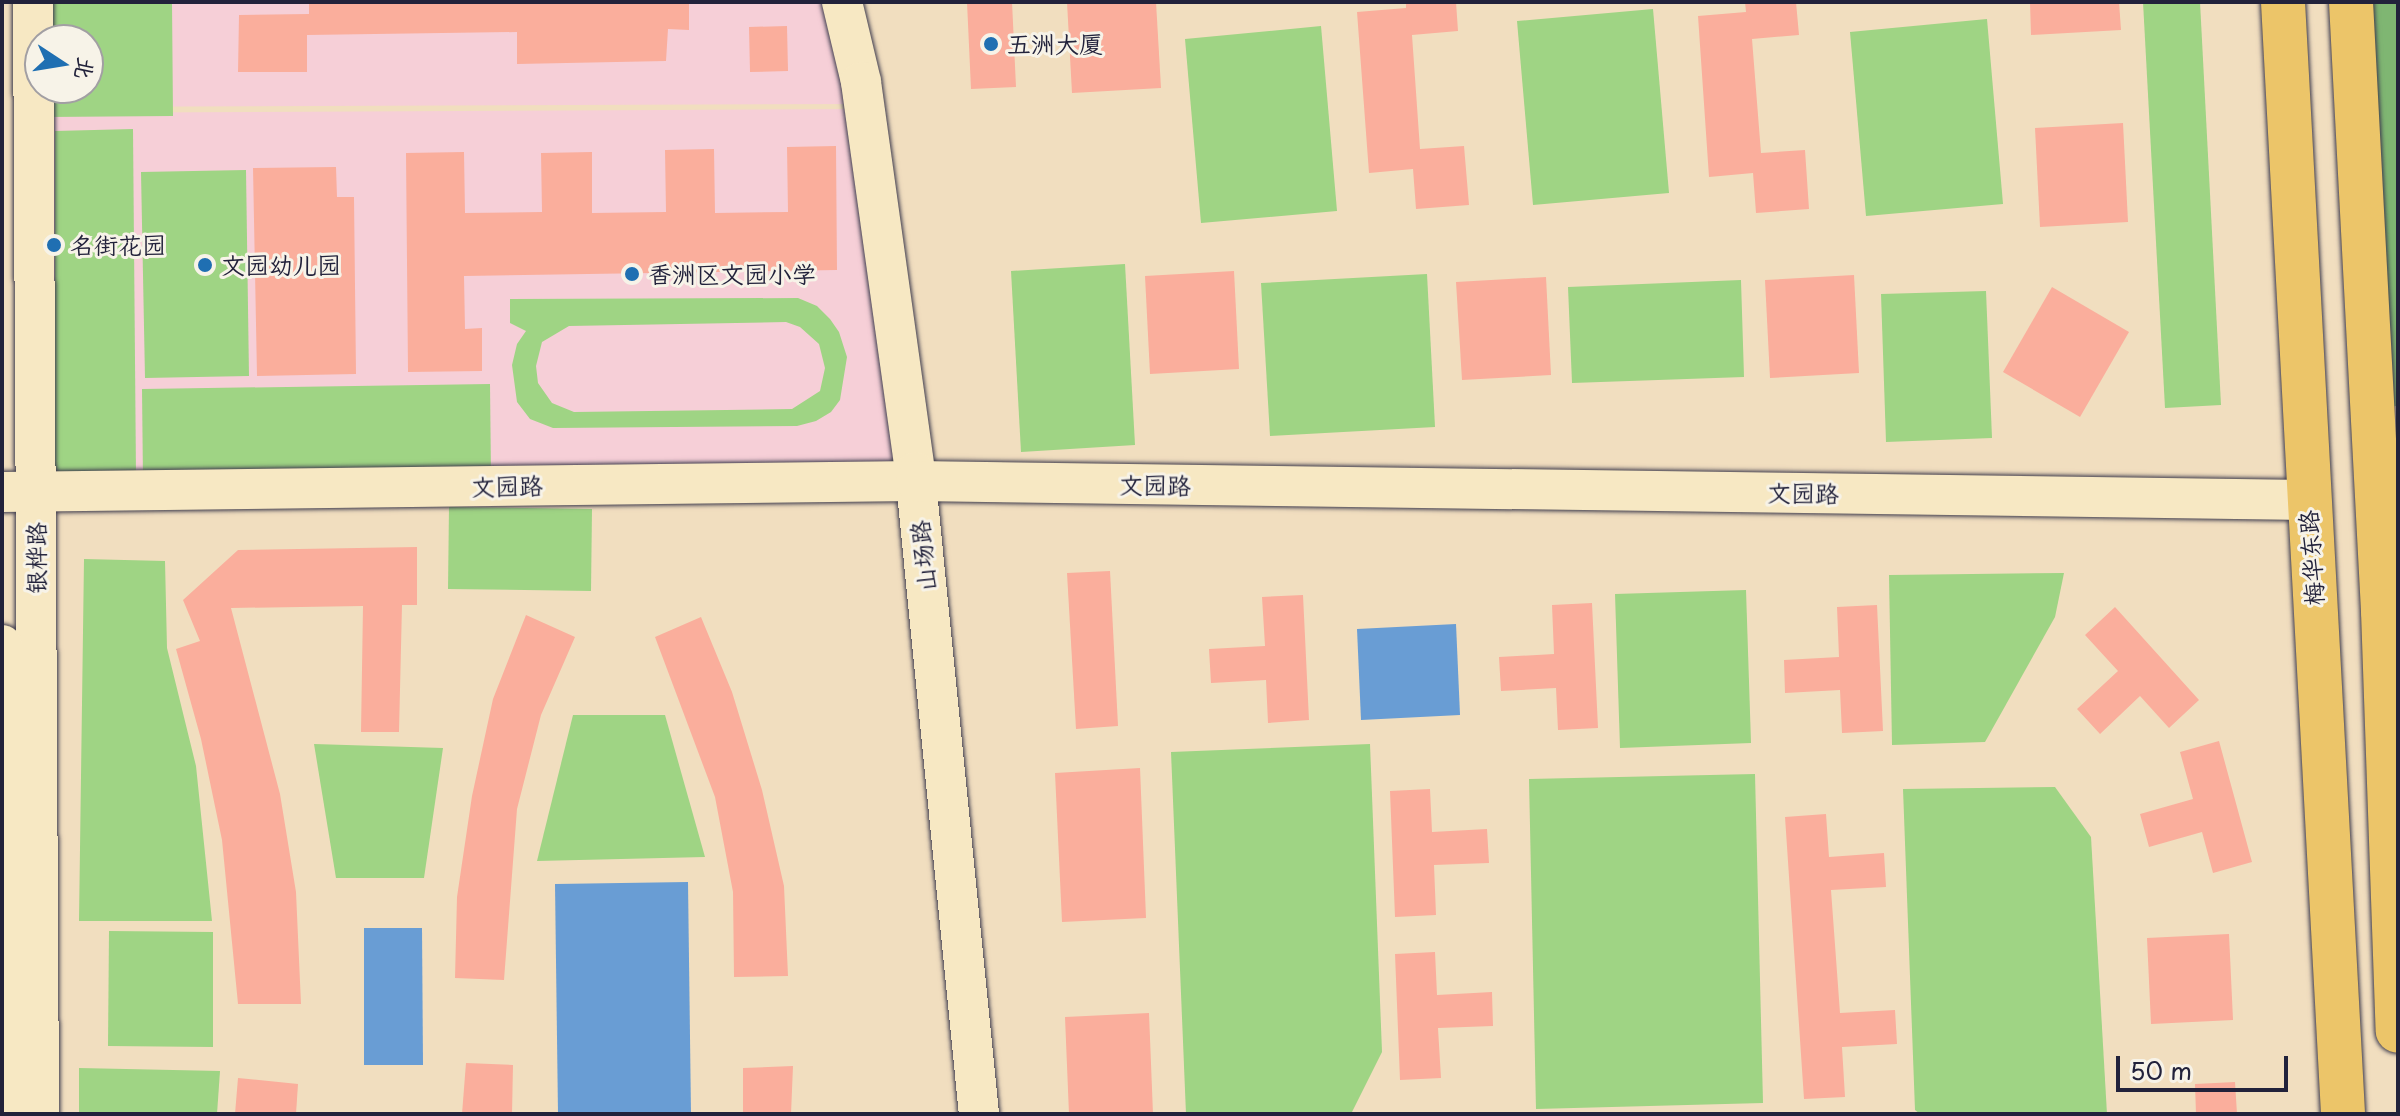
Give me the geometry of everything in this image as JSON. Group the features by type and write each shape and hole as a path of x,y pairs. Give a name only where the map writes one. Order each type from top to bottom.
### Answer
{"main road":[{"name":"梅华东路","path":"2283,2 2343,1114"},
{"path":"2351,2 2383,611 2398,1031"}],"street":[{"name":"银桦路","path":"33,2 18,492 39,1114"},
{"name":"山场路","path":"842,2 861,82 916,481 979,1114"},
{"name":"文园路","path":"18,492 916,481 2308,500"},
{"path":"2,645 4,1114"}],"shaded area":[{"path":"36,2 836,2 860,104 36,107 36,104 104,104 104,24 36,24"},
{"name":"香洲区文园小学","path":"864,109 909,436 876,482 110,491 35,418 33,113"}],"green space":[{"path":"46,2 172,2 173,116 47,117 47,104 104,104 104,24 47,24"},
{"path":"2143,2 2200,2 2221,405 2165,408"},
{"path":"2351,2 2398,2 2398,406 2373,407"},
{"path":"1653,9 1669,193 1533,205 1517,21"},
{"path":"1987,19 2003,204 1866,216 1850,32"},
{"path":"1321,26 1337,211 1201,223 1185,39"},
{"path":"133,129 136,475 55,477 55,131"},
{"path":"246,170 249,376 145,378 141,172"},
{"path":"1125,264 1135,445 1021,452 1011,271"},
{"path":"1427,274 1435,427 1270,436 1261,283"},
{"path":"1741,280 1744,377 1572,383 1568,287"},
{"path":"1986,291 1992,438 1886,442 1881,294"},
{"path":"798,298 817,306 839,332 847,357 840,400 831,412 816,421 797,426 553,428 530,419 517,402 512,365 517,344 526,331 510,323 510,299","holes":["786,322 800,327 819,344 825,368 820,391 792,409 574,412 552,403 538,383 536,366 542,342 569,326"]},
{"path":"490,384 491,476 143,481 142,389"},
{"path":"449,507 592,509 591,591 448,589"},
{"path":"84,559 165,561 167,648 196,766 212,921 79,921"},
{"path":"2064,573 2055,617 1985,742 1892,745 1889,575"},
{"path":"1746,590 1751,743 1620,748 1615,594"},
{"path":"573,715 665,715 705,857 537,861"},
{"path":"314,744 443,748 424,878 336,878"},
{"path":"1370,744 1382,1052 1351,1114 1186,1114 1171,752"},
{"path":"1755,774 1763,1103 1536,1109 1529,779"},
{"path":"2055,787 2091,837 2107,1114 1920,1114 1915,1110 1903,789"},
{"path":"109,931 213,932 213,1047 108,1046"},
{"path":"79,1068 220,1071 217,1114 79,1114"}],"water":[{"path":"1456,624 1460,715 1361,720 1357,629"},
{"path":"688,882 691,1114 558,1114 555,884"},
{"path":"364,928 422,928 423,1065 364,1065"}],"building":[{"path":"309,2 689,2 689,30 668,29 666,61 517,64 517,32 307,35 307,72 238,72 239,15 309,14"},
{"name":"五洲大厦","path":"967,2 1012,2 1016,87 971,89"},
{"path":"1067,2 1156,2 1161,88 1072,93"},
{"path":"1406,2 1456,2 1458,31 1412,35 1420,149 1464,146 1469,205 1416,209 1413,169 1369,173 1357,12 1406,8"},
{"path":"1745,2 1796,2 1799,35 1752,39 1761,153 1805,150 1809,209 1756,213 1753,173 1709,177 1698,16 1746,12"},
{"path":"2030,2 2119,2 2121,30 2031,35"},
{"path":"787,26 788,71 750,72 749,27"},
{"path":"2123,123 2128,222 2040,227 2035,128"},
{"path":"836,146 837,270 464,276 465,329 482,328 482,371 408,372 406,153 464,152 465,213 542,212 541,153 592,152 592,213 666,212 665,150 714,149 715,213 788,212 787,147"},
{"path":"336,167 337,197 354,197 356,374 257,376 253,168"},
{"path":"1234,271 1239,369 1150,374 1145,276"},
{"path":"1854,275 1859,373 1770,378 1765,280"},
{"path":"1546,277 1551,375 1462,380 1456,282"},
{"path":"2052,287 2129,332 2080,417 2003,372"},
{"path":"417,547 417,605 402,605 399,732 361,732 363,606 231,608 280,794 296,892 301,1004 238,1004 222,840 201,739 176,649 200,641 183,600 238,550"},
{"path":"1110,571 1118,726 1076,729 1067,573"},
{"path":"1303,595 1309,720 1268,723 1266,680 1211,683 1209,649 1265,646 1262,597"},
{"path":"1592,603 1598,728 1558,730 1556,688 1501,691 1499,657 1554,654 1552,605"},
{"path":"1877,605 1883,731 1842,733 1840,690 1785,693 1784,660 1839,657 1837,607"},
{"path":"2115,607 2199,700 2169,728 2140,696 2100,734 2077,709 2118,671 2085,635"},
{"path":"526,615 575,637 541,715 517,809 504,980 455,978 457,897 472,796 493,699"},
{"path":"701,617 732,692 762,790 784,886 788,976 734,977 733,892 715,797 655,637"},
{"path":"2219,741 2252,862 2213,873 2202,832 2149,847 2140,814 2193,799 2180,752"},
{"path":"1140,768 1146,918 1062,922 1055,773"},
{"path":"1430,789 1432,832 1487,829 1489,863 1434,865 1436,915 1395,917 1390,791"},
{"path":"1826,814 1829,857 1884,853 1886,887 1831,890 1840,1013 1895,1010 1897,1044 1842,1047 1845,1097 1804,1099 1785,817"},
{"path":"2229,934 2233,1020 2151,1024 2147,938"},
{"path":"1435,952 1437,995 1492,992 1493,1026 1438,1028 1441,1078 1400,1080 1395,954"},
{"path":"1149,1013 1153,1114 1069,1114 1065,1017"},
{"path":"466,1063 513,1065 512,1114 462,1114"},
{"path":"793,1066 791,1114 743,1114 743,1068"},
{"path":"238,1078 298,1084 296,1114 235,1114"},
{"path":"2235,1082 2237,1114 2196,1114 2195,1084"}],"place":[{"name":"五洲大厦","path":"991,44"},
{"name":"名街花园","path":"54,245"},
{"name":"文园幼儿园","path":"205,265"},
{"name":"香洲区文园小学","path":"632,274"}]}
